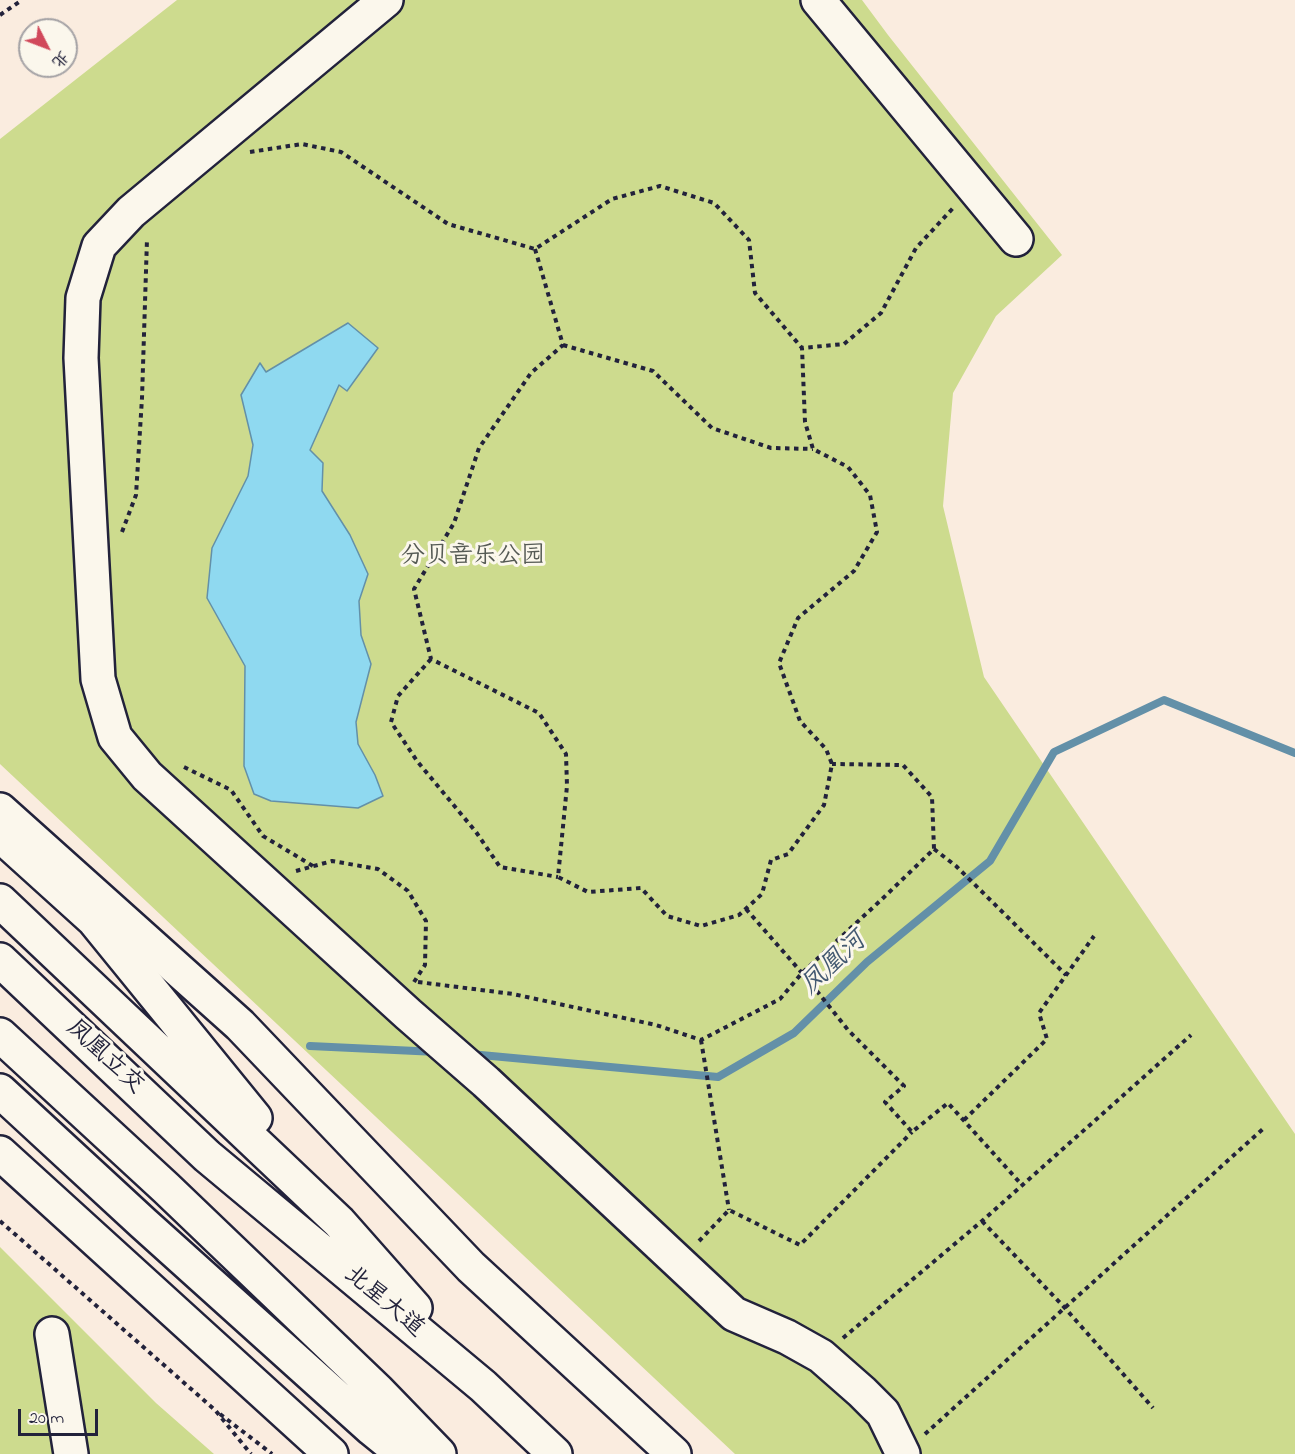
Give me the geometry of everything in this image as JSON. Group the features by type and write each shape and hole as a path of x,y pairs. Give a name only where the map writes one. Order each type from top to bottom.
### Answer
{"main road":[{"path":"386,0 131,212 99,246 83,298 81,358 98,679 116,737 147,776 272,890 408,1001 486,1082 734,1314 787,1337 821,1356 862,1392 883,1413 903,1454"},
{"path":"818,0 1016,239"},
{"path":"0,810 240,1025 471,1267 674,1454"},
{"path":"0,835 94,920 339,1222 483,1386"},
{"path":"0,901 339,1222"},
{"name":"凤凰立交","path":"0,960 207,1156"},
{"path":"0,1035 166,1188 378,1391 439,1454"},
{"path":"0,1091 143,1223 401,1454"},
{"path":"0,1153 331,1454"},
{"name":"北星大道","path":"207,1156 483,1386 555,1454"},
{"path":"52,1334 71,1454"}],"path":[{"path":"0,15 22,0"},
{"path":"247,153 302,144 341,152 448,224 535,249 612,199 660,186 714,203 749,240 755,293 802,348 805,422 813,449"},
{"path":"802,348 844,344 881,313 916,248 973,186"},
{"path":"119,539 136,495 142,398 146,241 152,231"},
{"path":"535,249 563,345"},
{"path":"431,659 398,696 391,722 417,761 476,832 500,867 558,877 588,892 641,888 667,916 701,926 739,915 762,894 771,860 788,854 824,805 832,764 826,749 800,721 779,663 798,618 854,571 877,532 870,495 848,467 813,449 771,448 712,428 653,371 563,345"},
{"path":"558,877 567,786 566,754 539,713 431,659 414,590 454,524 479,448 531,373 563,345"},
{"path":"272,890 296,871 332,861 378,869 408,891 426,921 424,965 408,1001 513,994 656,1025 701,1040 780,999 802,973 934,849 932,797 903,765 832,764"},
{"path":"182,766 231,790 263,836 313,866"},
{"path":"934,849 956,866 1066,975"},
{"path":"746,909 848,1030 904,1086 885,1102 912,1132"},
{"path":"964,1120 1047,1039 1039,1013 1094,936"},
{"path":"821,1356 982,1221 1191,1035"},
{"path":"701,1040 729,1210"},
{"path":"729,1210 800,1245 912,1132 948,1103 1022,1185"},
{"path":"903,1454 1266,1127"},
{"path":"678,1262 729,1210"},
{"path":"0,1221 215,1410 272,1454"},
{"path":"982,1221 1065,1308 1154,1408"},
{"path":"215,1410 251,1454"}],"green space":[{"name":"分贝音乐公园","path":"177,0 862,0 1062,255 996,316 953,393 943,506 984,677 1295,1134 1295,1454 735,1454 0,764 0,139"},
{"path":"0,1247 156,1403 214,1454 0,1454"}],"water":[{"path":"348,323 378,348 347,391 339,385 310,450 323,463 322,491 350,535 368,574 359,601 361,635 371,664 356,722 358,744 375,775 383,796 358,808 271,801 254,794 244,766 245,666 207,598 212,548 248,476 253,445 241,395 260,363 266,372"}],"waterway":[{"name":"凤凰河","path":"470,1054 718,1077 794,1033 867,962 990,861 1054,752 1164,700 1295,753"},
{"name":"凤凰河","path":"310,1046 437,1052"}]}
